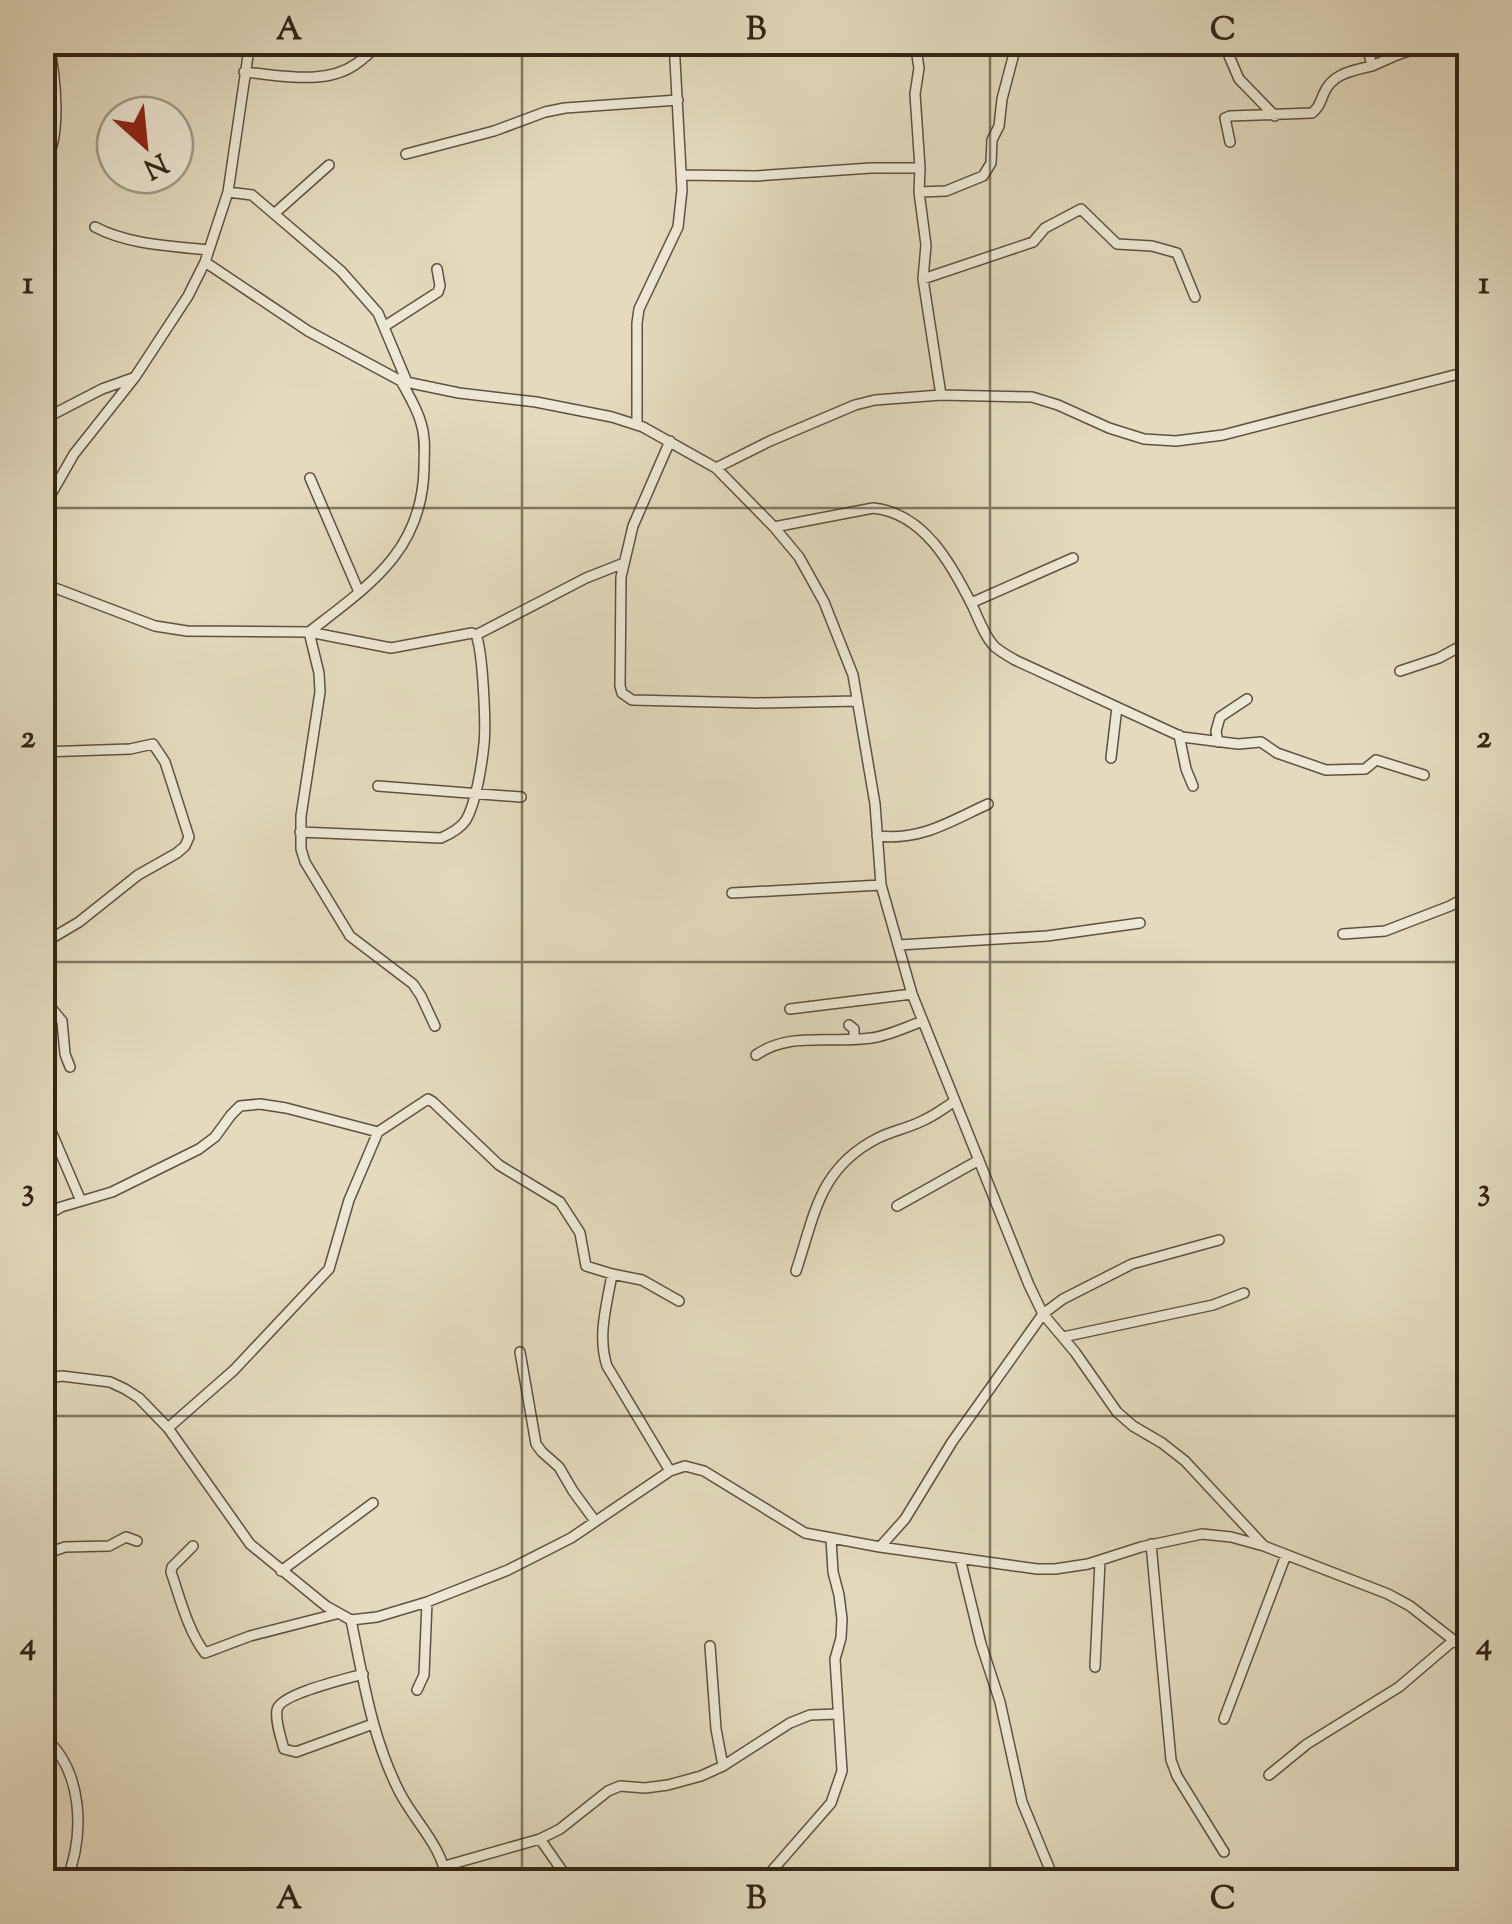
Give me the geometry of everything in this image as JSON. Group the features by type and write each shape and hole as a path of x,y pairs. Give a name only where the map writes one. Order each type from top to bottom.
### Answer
{"street":[{"path":"42,165 52,150 55,114 54,68 48,42"},
{"path":"42,510 74,454 135,377 206,262 228,192 250,42"},
{"path":"244,72 308,78 331,74 354,66 381,42"},
{"path":"637,426 637,323 645,295 678,227 682,190 674,42"},
{"path":"915,42 919,68 916,94 920,192 926,245 923,279 941,396"},
{"path":"920,192 946,191 984,176 991,163 992,140 999,126 1016,42"},
{"path":"1223,42 1239,79 1275,116"},
{"path":"1366,42 1372,66"},
{"path":"1230,142 1224,118 1312,113 1338,75 1435,42"},
{"path":"406,154 564,108 678,100"},
{"path":"275,213 329,165"},
{"path":"681,175 756,176 920,168"},
{"path":"228,192 252,195 275,213 341,271 370,304 385,326 424,436 420,505 407,541 372,582 309,632"},
{"path":"923,279 1033,242 1045,228 1081,209 1117,244 1152,246 1177,254 1196,296"},
{"path":"95,227 111,236 209,250"},
{"path":"206,262 308,331 404,382 612,417 670,441 716,468 774,526 799,557 824,602 853,675 875,804 881,885 912,994 1043,1314 1117,1412 1184,1461 1264,1546"},
{"path":"385,326 438,292 437,269"},
{"path":"716,468 856,405 892,398 1032,397 1109,428 1144,438 1176,441 1281,421 1470,372"},
{"path":"42,420 102,388 135,377"},
{"path":"670,441 633,526 621,577 620,686 626,697 694,703 856,700"},
{"path":"310,478 359,592"},
{"path":"774,526 873,508 888,510 924,532 946,558 988,638 1015,660 1179,735 1238,744 1261,742 1277,753 1326,770 1365,769 1376,760 1424,774"},
{"path":"971,603 1073,558"},
{"path":"42,583 122,615 171,629 309,632 391,648 476,635 586,578 624,563"},
{"path":"309,632 320,692 300,832 305,862 350,936 413,984 436,1026"},
{"path":"300,832 441,838 465,822 475,793 484,742 476,635"},
{"path":"1400,671 1439,658 1470,641"},
{"path":"1218,742 1220,716 1246,699"},
{"path":"1111,758 1117,707"},
{"path":"1179,735 1193,786"},
{"path":"42,752 130,749 154,744 165,762 188,837 177,853 138,875 79,922 42,944"},
{"path":"378,786 521,797"},
{"path":"877,836 904,838 988,804"},
{"path":"732,894 881,885"},
{"path":"1343,934 1385,931 1470,895"},
{"path":"899,945 1047,936 1140,924"},
{"path":"790,1009 912,994"},
{"path":"42,997 62,1022 70,1068"},
{"path":"756,1055 788,1040 871,1038 923,1020"},
{"path":"849,1024 854,1029 854,1038"},
{"path":"168,1428 234,1370 329,1269 349,1200 378,1132 426,1100 499,1165 560,1202 580,1233 586,1266 642,1280 679,1300"},
{"path":"796,1271 829,1178 864,1146 922,1121 955,1101"},
{"path":"42,1218 62,1207 112,1192 199,1149 215,1137 240,1106 286,1108 378,1132"},
{"path":"42,1110 81,1201"},
{"path":"897,1206 979,1160"},
{"path":"880,1547 905,1519 952,1442 1043,1314 1063,1298 1132,1264 1219,1240"},
{"path":"612,1274 602,1351 607,1366 670,1471"},
{"path":"1063,1336 1213,1305 1244,1293"},
{"path":"42,1338 44,1379 62,1376 110,1382 139,1398 168,1428 250,1544 336,1614 351,1620 377,1617 426,1602 508,1570 571,1538 670,1471 685,1466 704,1471 806,1533 960,1558 1055,1569 1100,1561 1151,1544 1218,1534 1264,1546 1388,1594 1410,1606 1470,1654"},
{"path":"520,1352 536,1444 559,1467 595,1521"},
{"path":"281,1570 373,1503"},
{"path":"42,1555 65,1547 109,1546 126,1538 138,1541"},
{"path":"762,1882 831,1803 842,1771 835,1659 842,1620 830,1539"},
{"path":"1151,1544 1171,1760 1224,1852"},
{"path":"193,1546 171,1572 205,1653 250,1636 336,1614"},
{"path":"1224,1720 1286,1555"},
{"path":"960,1558 1000,1702 1022,1802 1055,1882"},
{"path":"1095,1666 1100,1561"},
{"path":"418,1690 424,1675 426,1602"},
{"path":"351,1620 373,1724 400,1793 445,1866 447,1882"},
{"path":"1269,1774 1307,1744 1399,1687 1454,1640"},
{"path":"710,1646 723,1766"},
{"path":"363,1674 301,1692 281,1702 276,1712 284,1749 296,1752 373,1724"},
{"path":"445,1866 540,1840 620,1786 668,1786 701,1776 790,1723 810,1716 837,1714"},
{"path":"42,1735 64,1762 78,1802 66,1882"},
{"path":"540,1840 570,1882"}]}
